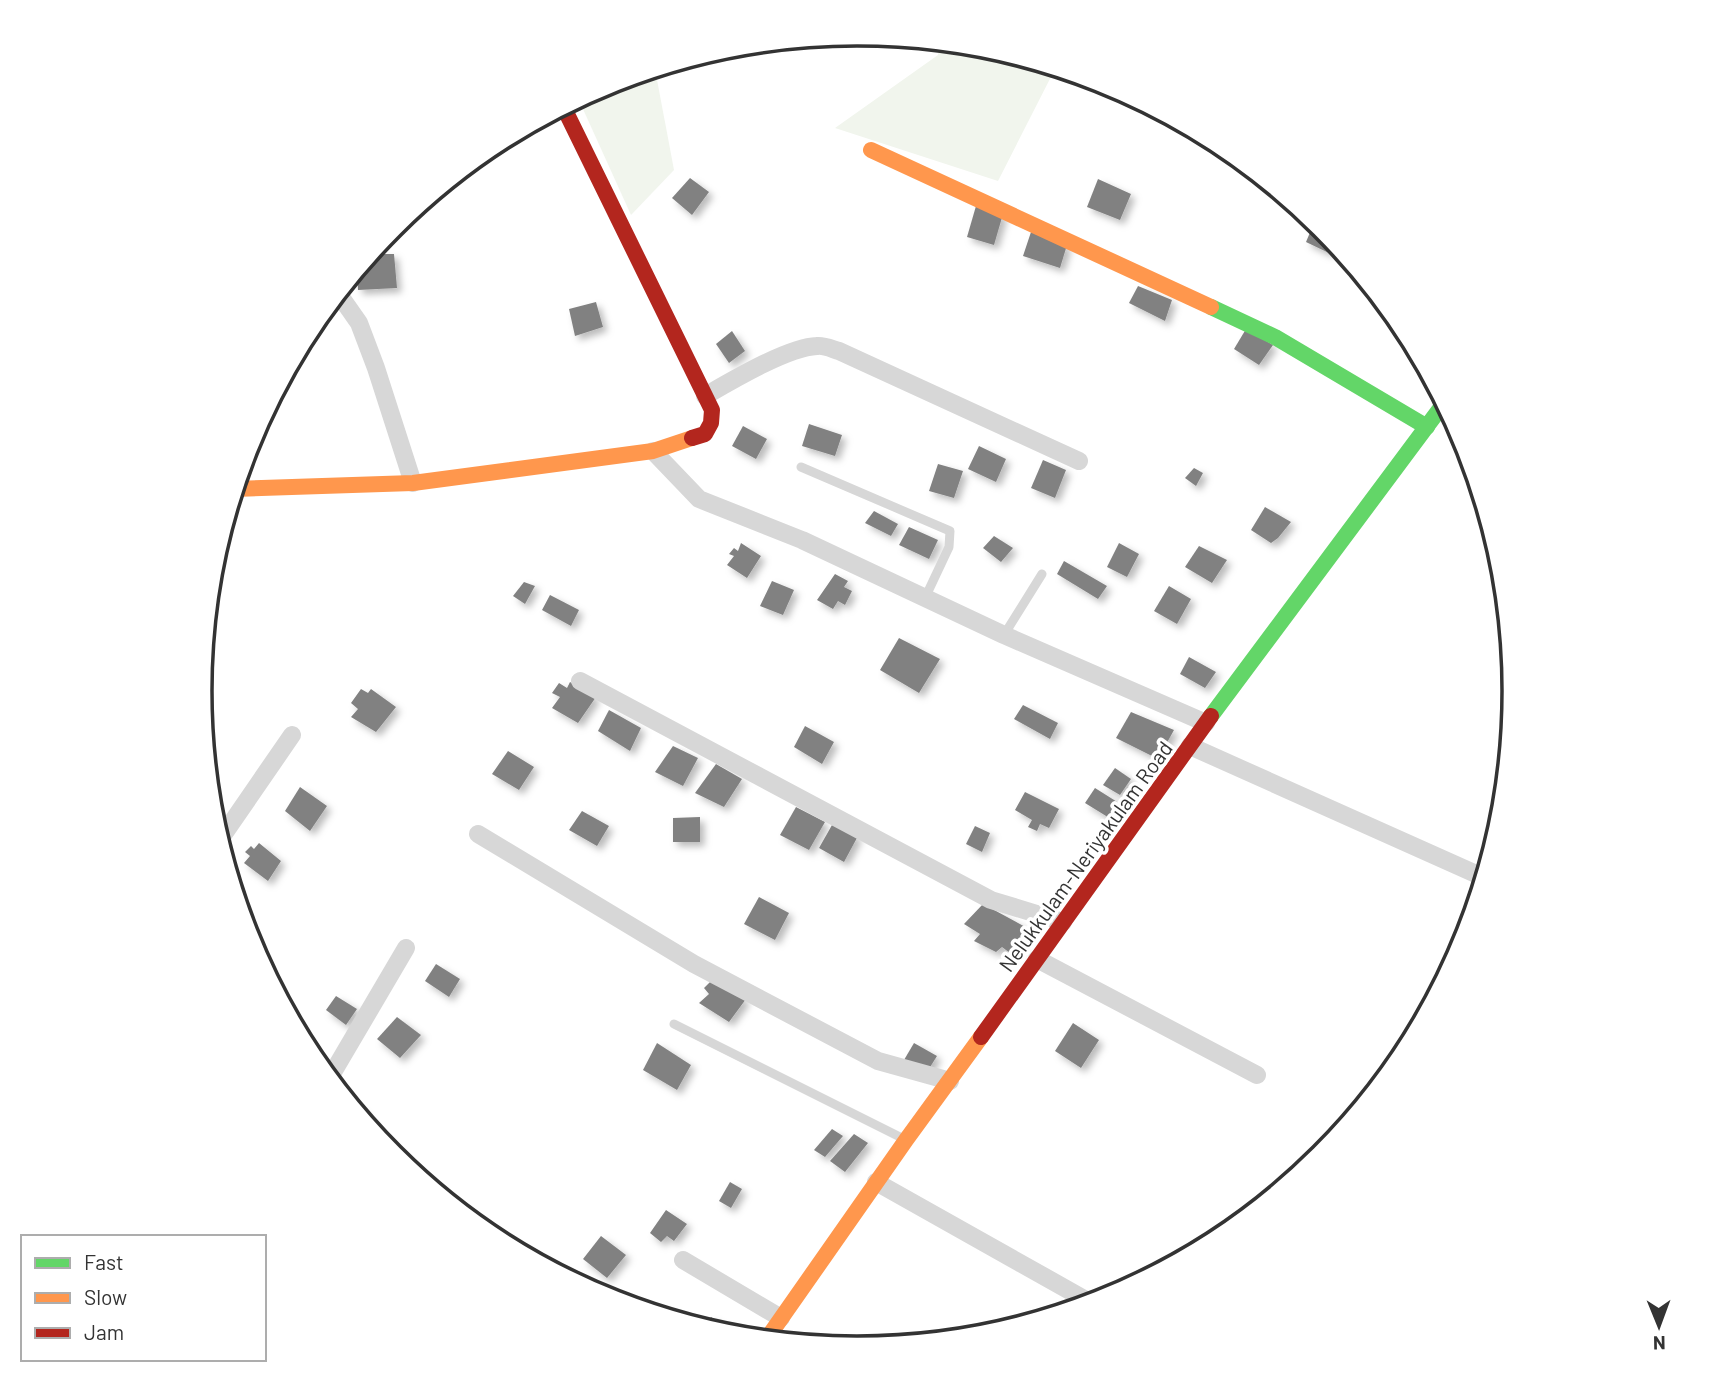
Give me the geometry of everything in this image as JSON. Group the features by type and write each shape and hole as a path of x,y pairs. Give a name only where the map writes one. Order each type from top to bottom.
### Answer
{"street":[{"path":"245,489 413,483 653,451 705,434 712,410 567,115"},
{"path":"871,150 1275,337 1427,427"},
{"path":"343,300 359,323 413,483"},
{"path":"705,396 744,373 799,350 819,345 839,351 1079,461"},
{"name":"Nelukkulam-Neriyakulam Road","path":"772,1331 1206,723 1438,411"},
{"path":"653,451 699,499 802,540 1004,635 1206,723"},
{"path":"580,681 991,900 1063,922"},
{"path":"227,829 292,735"},
{"path":"1190,746 1476,874"},
{"path":"478,834 694,964 743,990 878,1060 950,1081"},
{"path":"335,1069 406,948"},
{"path":"1037,959 1257,1075"},
{"path":"876,1182 1080,1297"},
{"path":"683,1260 781,1318"}],"lane":[{"path":"802,467 950,531 949,547 925,598"},
{"path":"1004,635 1042,574"},
{"path":"674,1024 906,1140"}],"shaded area":[{"path":"939,51 983,58 1052,76 998,181 835,128 938,55"},
{"path":"657,78 674,170 631,215 582,107"}],"building":[{"path":"690,178 709,192 692,215 672,198"},
{"path":"1098,179 1131,194 1120,220 1087,207"},
{"path":"976,206 1003,214 994,245 967,237"},
{"path":"1031,232 1067,245 1060,268 1023,256"},
{"path":"1310,232 1329,253 1306,242"},
{"path":"383,254 394,254 397,288 358,290 358,283"},
{"path":"1138,286 1172,300 1165,321 1129,303"},
{"path":"596,302 603,327 575,336 569,309"},
{"path":"1246,329 1273,345 1259,365 1234,349"},
{"path":"732,331 745,351 729,363 716,344"},
{"path":"809,424 842,435 835,456 802,446"},
{"path":"743,426 767,439 756,459 732,446"},
{"path":"979,446 1006,459 996,482 968,469"},
{"path":"1043,460 1066,470 1055,498 1031,488"},
{"path":"938,464 963,471 954,498 929,491"},
{"path":"1194,468 1203,473 1196,486 1185,478"},
{"path":"1265,507 1291,522 1271,543 1251,530"},
{"path":"874,511 898,524 891,536 865,523"},
{"path":"909,527 938,540 929,559 899,545"},
{"path":"994,536 1013,548 1001,562 983,548"},
{"path":"741,543 761,556 747,578 727,565 734,556 729,554 734,548 738,551"},
{"path":"1119,543 1139,554 1127,577 1107,567"},
{"path":"1199,546 1227,560 1212,583 1185,567"},
{"path":"1064,561 1107,586 1098,599 1057,574"},
{"path":"835,574 848,581 844,587 852,591 845,605 838,601 833,609 817,600"},
{"path":"772,581 794,590 783,615 760,606"},
{"path":"524,582 535,586 525,604 513,596"},
{"path":"1169,586 1191,599 1177,624 1154,611"},
{"path":"550,595 579,610 571,626 542,610"},
{"path":"899,638 940,659 919,693 880,670"},
{"path":"1189,657 1216,672 1205,688 1180,674"},
{"path":"570,682 596,697 578,723 552,708 560,697 552,693 559,683 567,688"},
{"path":"361,689 368,693 371,689 396,707 376,732 351,717 358,709 351,703"},
{"path":"1023,705 1058,723 1050,739 1014,719"},
{"path":"609,710 641,728 630,751 598,731"},
{"path":"1131,712 1174,730 1158,759 1116,738"},
{"path":"805,726 834,742 822,764 794,747"},
{"path":"673,746 698,758 683,786 655,772"},
{"path":"508,751 534,767 519,790 492,774"},
{"path":"716,764 742,779 724,807 695,793"},
{"path":"1115,768 1131,779 1120,795 1103,785"},
{"path":"300,787 327,806 310,831 285,811"},
{"path":"1095,788 1122,805 1111,819 1085,803"},
{"path":"1025,792 1059,809 1049,828 1040,824 1037,831 1028,827 1032,820 1015,810"},
{"path":"796,807 825,822 809,850 780,835"},
{"path":"582,811 609,826 597,846 569,830"},
{"path":"700,817 700,842 673,842 673,818"},
{"path":"832,825 858,836 844,862 819,848"},
{"path":"975,826 990,833 982,852 966,844"},
{"path":"259,843 281,861 268,881 244,863 250,856 245,852 251,846 254,849"},
{"path":"759,897 789,913 775,940 744,924"},
{"path":"983,904 1031,930 1014,956 1002,947 996,952 974,941 980,934 964,924"},
{"path":"436,964 460,979 449,997 425,981"},
{"path":"711,981 746,999 729,1022 699,1003 709,994 704,988"},
{"path":"336,996 357,1009 346,1025 326,1010"},
{"path":"397,1017 421,1035 400,1058 377,1039"},
{"path":"1073,1023 1099,1040 1081,1068 1055,1051"},
{"path":"657,1043 691,1065 677,1090 643,1070"},
{"path":"914,1043 937,1056 927,1072 904,1060"},
{"path":"832,1129 843,1136 825,1157 814,1150"},
{"path":"854,1134 868,1143 845,1172 830,1161"},
{"path":"730,1182 742,1189 731,1208 719,1201"},
{"path":"666,1210 687,1224 674,1241 667,1236 661,1242 650,1233"},
{"path":"601,1236 626,1255 607,1278 583,1259"}],"traffic: fast":[{"path":"1211,307 1275,337 1427,427"},
{"path":"1211,716 1438,411"}],"traffic: slow":[{"path":"871,150 1211,307"},
{"path":"245,489 413,483 653,451 692,438"},
{"path":"772,1331 981,1037"}],"traffic: jam":[{"path":"567,115 712,410 711,423 705,434 692,438"},
{"path":"981,1037 1211,716"}]}
